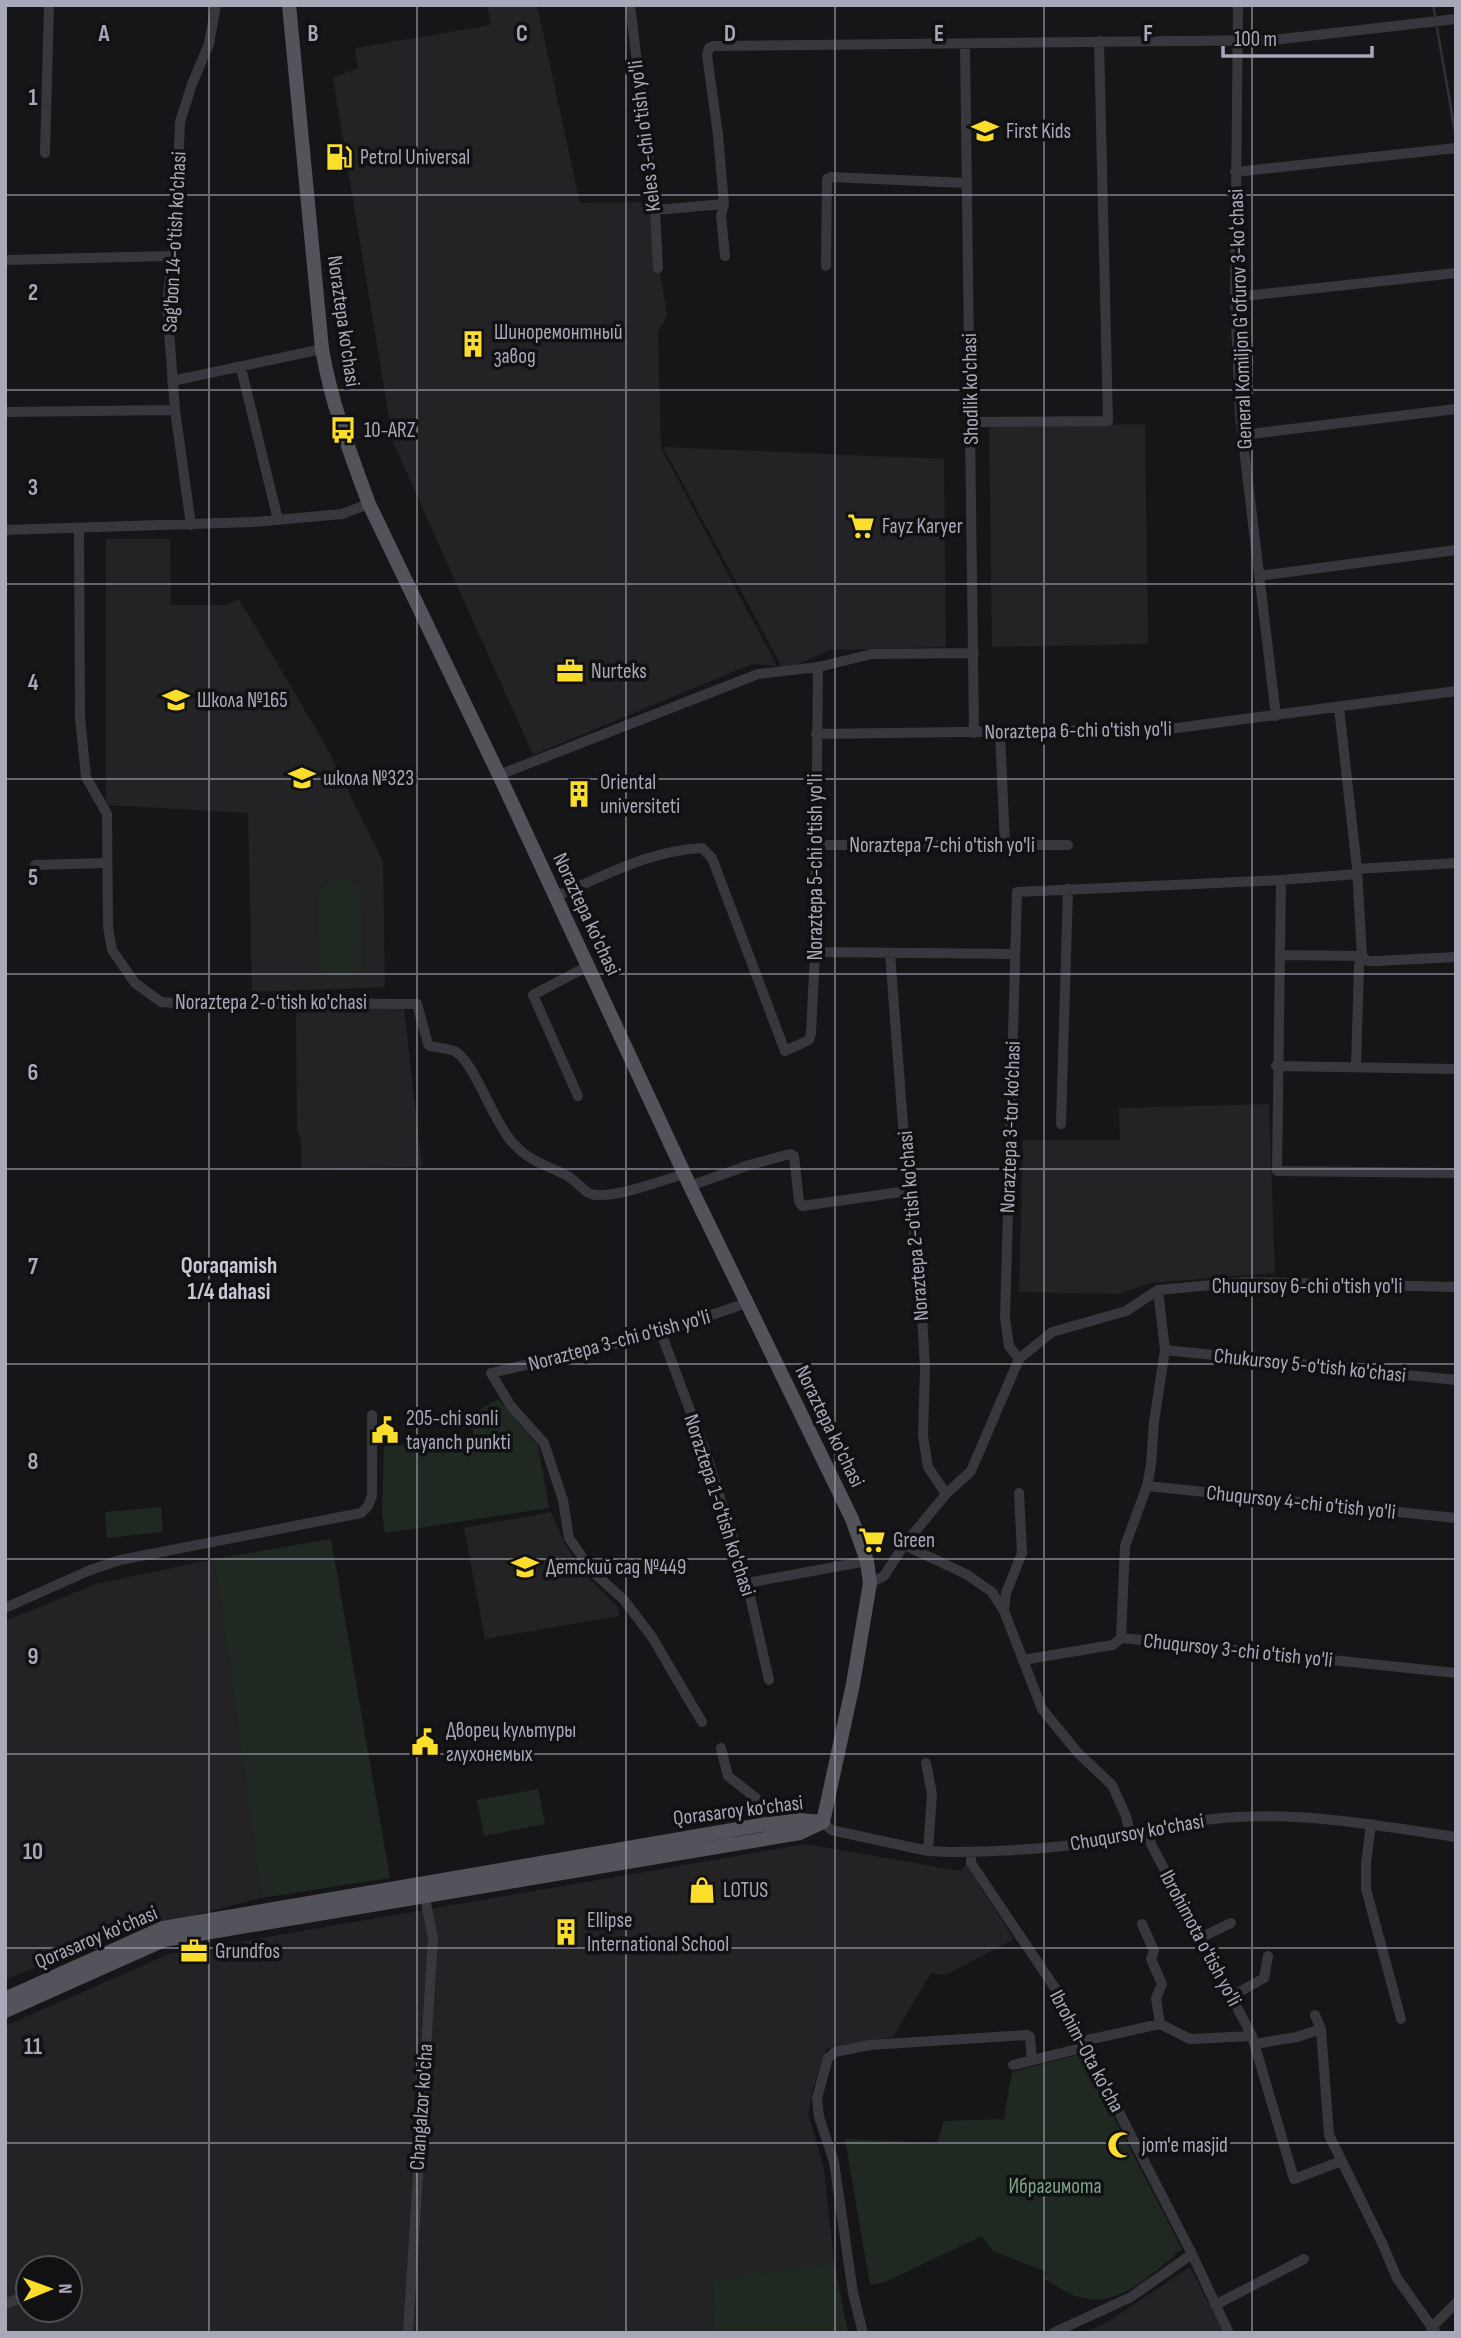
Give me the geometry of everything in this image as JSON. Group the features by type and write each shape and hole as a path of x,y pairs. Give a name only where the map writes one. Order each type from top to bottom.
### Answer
{"main road":[{"name":"Noraztepa ko'chasi","path":"289,5 322,349 333,400 369,504 746,1303 852,1519 867,1561 870,1583 853,1685 823,1822"},
{"name":"Qorasaroy ko'chasi","path":"5,2011 164,1940 761,1825 800,1820 823,1822"},
{"name":"Qorasaroy ko'chasi","path":"5,1999 163,1928 800,1833 823,1822"}],"street":[{"path":"45,153 49,5"},
{"name":"Sag'bon 14-o'tish ko'chasi","path":"192,525 174,410 167,305 176,221 180,122 209,44 216,5"},
{"name":"Keles 3-chi o'tish yo'li","path":"630,5 655,210 658,268"},
{"name":"General Komiljon Gʻofurov 3-koʻchasi","path":"1238,5 1235,297 1242,435 1276,716"},
{"path":"725,256 718,135 707,55 709,48 714,46 1239,38 1273,40 1456,19"},
{"path":"971,422 1108,421 1099,41"},
{"name":"Shodlik ko'chasi","path":"965,44 974,733"},
{"path":"1235,172 1456,148"},
{"path":"825,266 827,179 831,177 966,183"},
{"path":"655,210 724,204"},
{"path":"5,260 171,256"},
{"path":"1235,297 1456,273"},
{"path":"172,381 322,349"},
{"path":"241,368 278,520"},
{"path":"1242,435 1456,409"},
{"path":"5,412 174,410"},
{"path":"5,530 278,520 342,514 369,504"},
{"name":"Noraztepa 2-oʻtish ko'chasi","path":"79,529 80,718 86,777 107,814 108,927 112,950 135,983 161,1002 417,1004 430,1046 456,1053 464,1060 491,1112 511,1141 536,1163 567,1175 593,1195 688,1180"},
{"path":"1259,576 1456,550"},
{"path":"499,775 758,674 818,667 872,654 974,653"},
{"name":"Noraztepa 5-chi o'tish yo'li","path":"556,896 656,854 678,849 702,848 712,858 785,1051 809,1040 815,952 818,667"},
{"name":"Noraztepa 6-chi o'tish yo'li","path":"816,734 1169,729 1456,691"},
{"path":"1339,707 1357,872 1362,956 1359,966 1356,1066"},
{"path":"1000,732 1005,846"},
{"name":"Noraztepa 7-chi o'tish yo'li","path":"816,845 1068,845"},
{"path":"34,865 106,863"},
{"path":"1061,1124 1068,889 1281,880 1456,863"},
{"path":"1281,880 1276,1066 1277,1171 1456,1173"},
{"name":"Noraztepa 3-tor ko‘chasi","path":"1019,1359 1009,1346 1005,1318 1017,892 1068,889"},
{"path":"815,952 1015,954"},
{"name":"Noraztepa 2-o'tish ko'chasi","path":"890,953 908,1191 919,1264 925,1367 923,1436 928,1467 946,1494"},
{"path":"1280,955 1362,956 1368,961 1456,957"},
{"path":"578,1096 533,995 588,966"},
{"path":"1276,1066 1456,1069"},
{"path":"688,1180 790,1154 794,1156 799,1201 802,1206 908,1191"},
{"name":"Chuqursoy 6-chi o'tish yo'li","path":"1158,1290 1245,1282 1456,1287"},
{"path":"870,1583 884,1576 904,1545 946,1494 971,1471 1019,1359 1052,1332 1126,1311 1158,1290 1164,1350 1154,1422 1152,1465 1125,1546 1121,1638"},
{"name":"Noraztepa 3-chi o'tish yo'li","path":"702,1722 652,1637 624,1600 592,1571 569,1538 563,1500 544,1443 510,1405 491,1373 661,1333 746,1303"},
{"name":"Noraztepa 1-o'tish ko'chasi","path":"661,1333 706,1453 747,1583 769,1680"},
{"name":"Chukursoy 5-o'tish ko'chasi","path":"1164,1350 1456,1380"},
{"path":"5,1608 88,1571 120,1560 361,1513 372,1496 372,1415"},
{"name":"Chuqursoy 4-chi o'tish yo'li","path":"1147,1486 1456,1518"},
{"path":"1004,1611 1006,1593 1022,1553 1019,1493"},
{"path":"904,1545 966,1574 992,1592 1004,1611 1042,1709 1078,1753 1112,1785 1126,1815 1131,1837"},
{"path":"747,1583 867,1561"},
{"name":"Chuqursoy 3-chi o'tish yo'li","path":"1023,1660 1114,1645 1121,1638 1456,1673"},
{"path":"721,1748 728,1776 756,1798 761,1825"},
{"path":"926,1763 932,1794 928,1851"},
{"name":"Chuqursoy ko'chasi","path":"823,1822 831,1830 928,1851 971,1852 1131,1837 1204,1820 1238,1817 1370,1824 1456,1837"},
{"path":"1370,1824 1366,1864 1367,1889 1401,2019"},
{"name":"Ibrohimota o'tish yo'li","path":"1148,1832 1151,1844 1202,1937 1253,2040 1294,2179 1342,2161"},
{"name":"Ibrohim-Ota ko'cha","path":"971,1852 971,1863 1055,1988 1192,2254 1229,2333"},
{"name":"Changalzor ko'cha","path":"408,2333 433,1938 424,1890"},
{"path":"1202,1937 1231,1923"},
{"path":"1142,1924 1154,1951 1151,1959 1162,1984 1156,1998 1160,2024"},
{"path":"1232,1996 1264,1978 1268,1956"},
{"path":"1315,2015 1321,2029 1328,2136 1396,2278 1434,2330 1456,2303"},
{"path":"1013,2065 1084,2043 1160,2024 1190,2039 1253,2040 1297,2037 1321,2029"},
{"path":"863,2333 853,2293 834,2162 819,2116 817,2098 828,2058 835,2052 870,2045 1027,2035 1030,2037 1032,2060"},
{"path":"1053,2333 1131,2297 1192,2254"},
{"path":"1215,2305 1304,2259"}],"shaded area":[{"path":"487,5 537,5 580,203 649,202 667,316 658,331 661,448 777,666 752,664 533,755 393,442 333,78 358,68 355,48 491,25"},
{"path":"1145,424 1148,644 992,647 989,427"},
{"path":"663,447 944,459 946,647 830,650 799,664 782,667"},
{"path":"106,539 170,539 171,605 227,605 239,599 326,746 383,861 385,987 252,992 248,813 106,805"},
{"path":"404,1008 422,1167 301,1169 301,1138 297,1132 296,1011"},
{"path":"1269,1104 1275,1273 1150,1283 1119,1294 1019,1292 1023,1140 1120,1140 1119,1108"},
{"name":"Детский сад №449","path":"551,1512 566,1546 587,1577 617,1606 620,1616 485,1639 464,1528"},
{"path":"214,1559 261,1898 106,1938 5,1980 5,1621 96,1584"},
{"path":"806,1844 960,1871 966,1865 1014,1939 946,1975 931,1973 893,2037 827,2049 813,2088 808,2114 824,2168 834,2262 712,2280 713,2333 5,2333 5,2026 169,1954"},
{"path":"1190,2267 1224,2333 1085,2333 1109,2321"}],"green space":[{"path":"328,882 352,882 361,889 363,968 347,978 336,978 319,969 318,890"},
{"path":"498,1399 538,1445 549,1508 385,1533 382,1513 384,1446 474,1440 471,1415"},
{"path":"161,1507 163,1532 107,1538 105,1512"},
{"path":"331,1539 390,1878 261,1898 214,1559"},
{"path":"538,1789 545,1824 484,1836 477,1800"},
{"name":"Ибрагимота","path":"1081,2054 1182,2249 1137,2285 1111,2297 1097,2299 1078,2297 1043,2279 1046,2272 993,2251 982,2236 885,2282 870,2285 845,2139 937,2143 944,2121 1004,2119 1012,2072"},
{"path":"834,2262 848,2333 713,2333 712,2280"}],"waterway":[{"path":"1433,5 1435,15"},
{"path":"1437,28 1456,137"}],"place":[{"name":"First Kids","path":"985,131"},
{"name":"Petrol Universal","path":"339,157"},
{"name":"Шиноремонтный завод","path":"473,344"},
{"name":"10-ARZ","path":"343,430"},
{"name":"Fayz Karyer","path":"861,526"},
{"name":"Nurteks","path":"570,671"},
{"name":"Школа №165","path":"176,700"},
{"name":"школа №323","path":"302,778"},
{"name":"Oriental universiteti","path":"579,794"},
{"name":"205-chi sonli tayanch punkti","path":"385,1430"},
{"name":"Green","path":"872,1540"},
{"name":"Детский сад №449","path":"525,1567"},
{"name":"Дворец культуры глухонемых","path":"425,1742"},
{"name":"LOTUS","path":"702,1890"},
{"name":"Ellipse International School","path":"566,1932"},
{"name":"Grundfos","path":"194,1951"},
{"name":"jom'e masjid","path":"1121,2145"}],"district":[{"name":"Qoraqamish 1/4 dahasi","path":"229,1278"}]}
